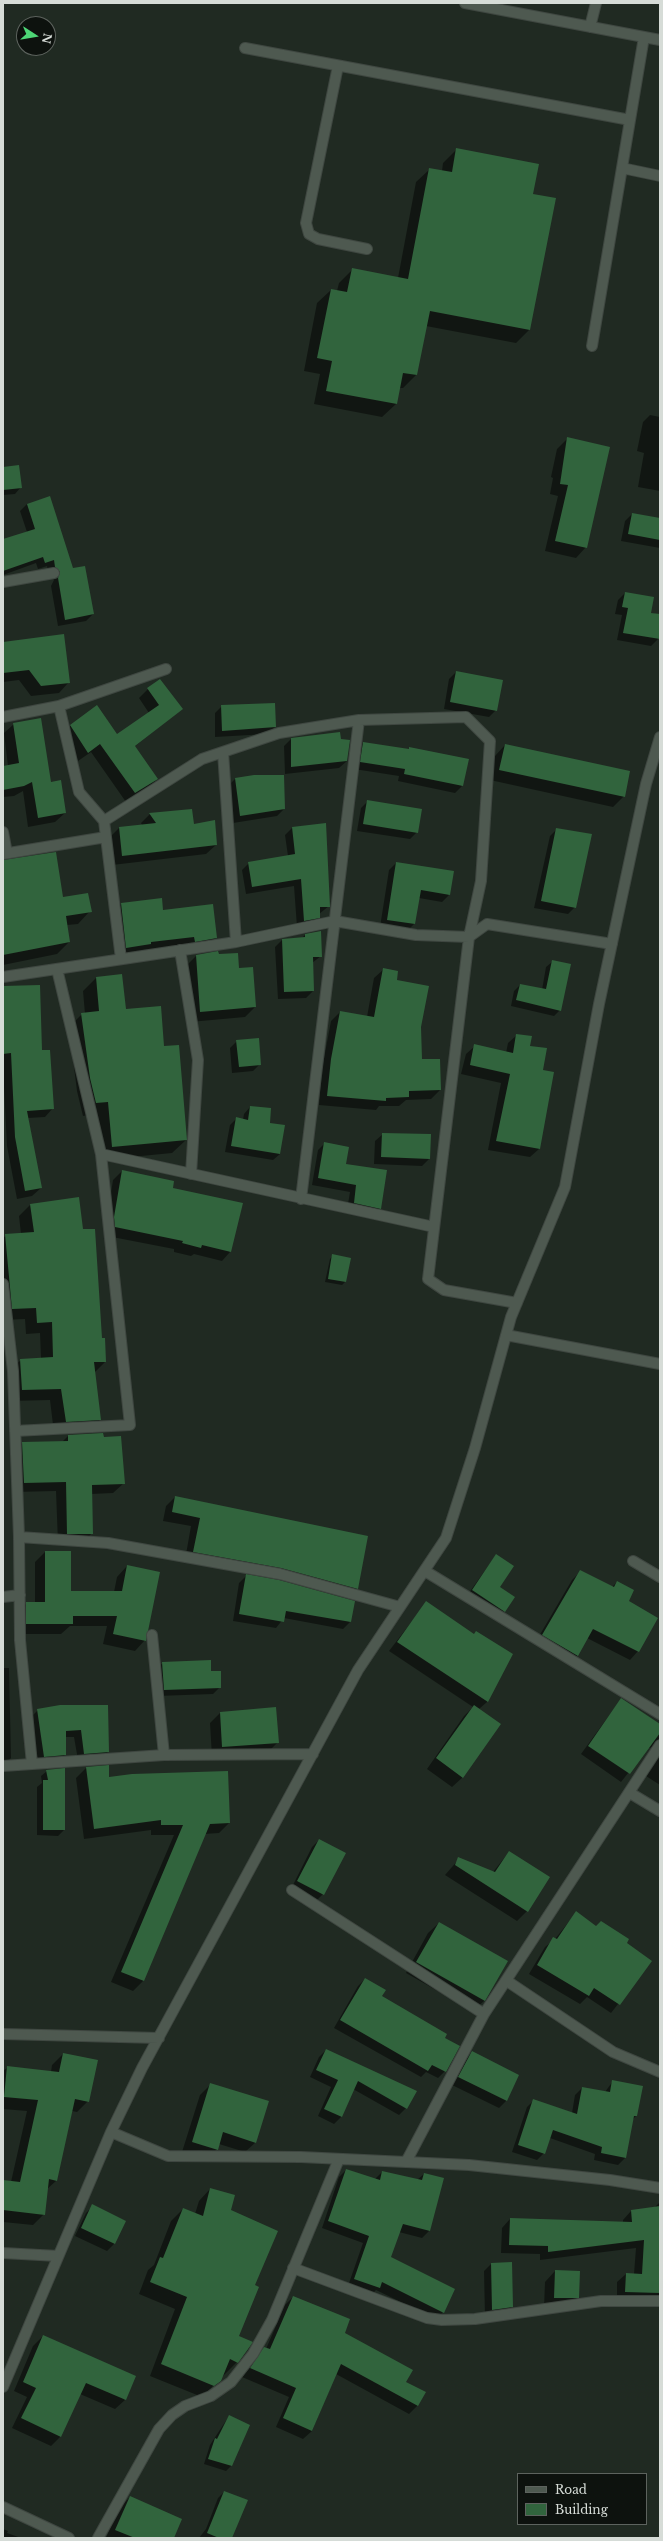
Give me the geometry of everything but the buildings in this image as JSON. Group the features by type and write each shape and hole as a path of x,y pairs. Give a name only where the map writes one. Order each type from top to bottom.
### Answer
{"street":[{"path":"465,3 660,40"},
{"path":"590,27 596,3"},
{"path":"592,346 644,37"},
{"path":"245,48 630,120"},
{"path":"338,66 306,223 309,234 318,239 367,249"},
{"path":"622,168 660,176"},
{"path":"3,582 54,572"},
{"path":"3,717 59,706 166,669"},
{"path":"59,706 79,792 104,821 121,959"},
{"path":"104,821 202,759 279,733 359,720 466,717 490,741 481,881 469,937 428,1280 444,1290 517,1303"},
{"path":"301,1199 359,720"},
{"path":"3,2387 111,2132 159,2038 358,1670 446,1538 475,1448 506,1335 517,1303 565,1187 612,944 646,784 660,738"},
{"path":"223,752 236,942"},
{"path":"3,832 5,853 106,837"},
{"path":"3,977 236,942 335,921 416,935 469,937 487,924 612,944"},
{"path":"180,950 198,1060 191,1174"},
{"path":"15,1431 130,1426 100,1154 58,969"},
{"path":"100,1154 434,1227"},
{"path":"3,1284 12,1371 15,1431 21,1647 32,1764"},
{"path":"506,1335 660,1364"},
{"path":"19,1537 108,1543 280,1574 400,1607"},
{"path":"633,1561 660,1576"},
{"path":"425,1571 660,1714"},
{"path":"3,1597 20,1595"},
{"path":"152,1635 164,1755"},
{"path":"406,2162 484,2014 508,1981 660,1745"},
{"path":"3,1766 164,1755 313,1754"},
{"path":"630,1793 660,1811"},
{"path":"292,1890 484,2014"},
{"path":"508,1981 613,2052 660,2072"},
{"path":"3,2034 159,2038"},
{"path":"111,2132 168,2156 339,2159 469,2165 610,2180 660,2188"},
{"path":"98,2538 159,2429 172,2415 185,2406 211,2396 231,2382 239,2373 272,2320 339,2159"},
{"path":"3,2253 58,2256"},
{"path":"293,2268 427,2318 442,2320 475,2319 601,2301 660,2301"},
{"path":"3,2507 69,2538"}]}
